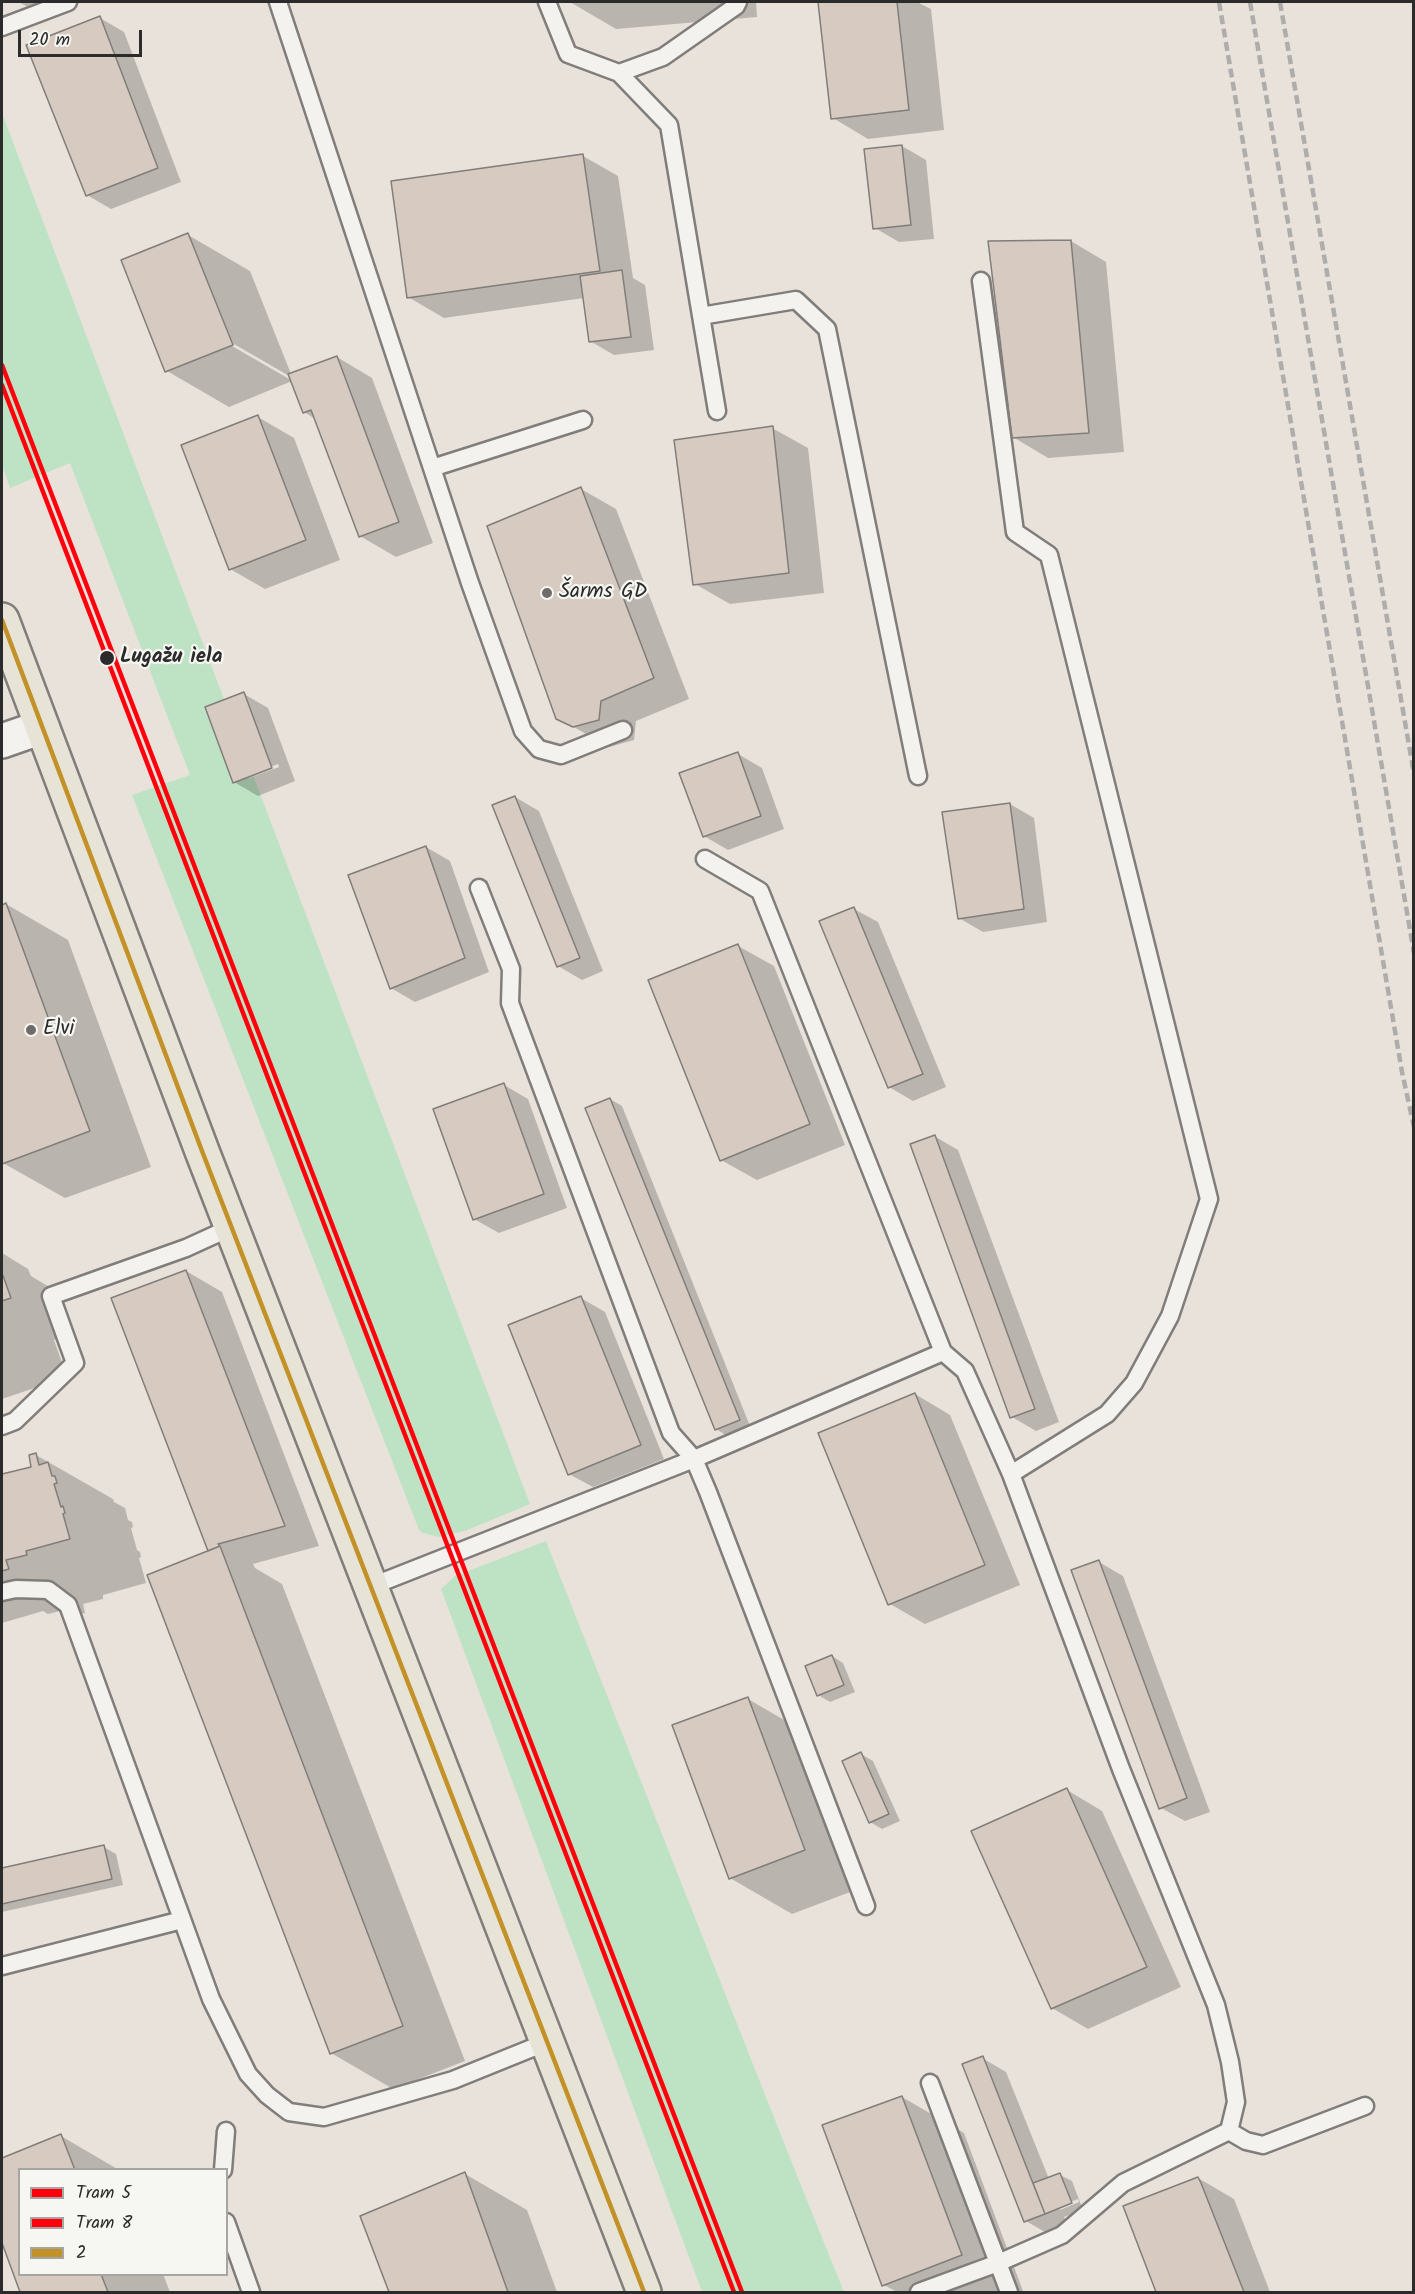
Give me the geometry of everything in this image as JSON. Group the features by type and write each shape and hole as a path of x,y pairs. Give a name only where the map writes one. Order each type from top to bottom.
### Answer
{"main road":[{"path":"2,620 232,1227 644,2292"}],"street":[{"path":"2,741 42,727"}],"lane":[{"path":"2,27 68,2"},
{"path":"278,2 470,583 523,731 539,749 561,755 623,730"},
{"path":"547,2 568,54 619,73 669,125 717,411"},
{"path":"619,73 663,57 736,6 738,2"},
{"path":"981,281 1015,532 1049,555 1209,1199 1170,1316 1134,1383 1107,1414 1011,1474"},
{"path":"701,316 796,300 827,329 918,776"},
{"path":"432,468 583,420"},
{"path":"705,859 760,891 943,1353 965,1371 1011,1474 1121,1769 1216,2005 1230,2062 1236,2102 1229,2131"},
{"path":"479,888 512,969 510,1003 671,1433 694,1459 866,1906"},
{"path":"2,1426 15,1421 75,1363 51,1296 186,1248 232,1227"},
{"path":"372,1586 694,1459 943,1353"},
{"path":"2,1592 16,1588 48,1590 68,1605 211,1999 248,2074 267,2095 290,2112 324,2117 453,2080 547,2042"},
{"path":"2,1966 182,1920"},
{"path":"930,2083 1009,2292"},
{"path":"1229,2131 1246,2141 1263,2145 1365,2106"},
{"path":"223,2168 226,2131"},
{"path":"919,2292 998,2263 1062,2235 1123,2183 1229,2131"},
{"path":"228,2228 251,2292"}],"green space":[{"path":"2,113 224,699 205,707 232,782 253,775 530,1504 465,1531 439,1537 419,1530 132,795 190,775 70,463 10,488 2,465"},
{"path":"546,1541 844,2292 702,2292 441,1589 455,1576"}],"building":[{"path":"818,2 897,2 909,110 831,119"},
{"path":"100,16 158,168 86,196 26,45"},
{"path":"902,145 911,225 873,229 864,149"},
{"path":"583,154 600,271 407,298 391,181"},
{"path":"188,233 233,345 165,372 121,260"},
{"path":"1071,240 1089,433 1012,438 988,241"},
{"path":"622,270 631,337 589,342 580,276"},
{"path":"337,356 399,522 359,537 311,410 303,413 288,374"},
{"path":"258,415 306,540 229,570 181,445"},
{"path":"773,426 789,573 693,585 674,440"},
{"path":"581,487 654,678 601,701 599,720 573,727 556,719 487,526"},
{"path":"244,692 272,768 233,783 205,707"},
{"path":"738,752 761,816 703,837 679,773"},
{"path":"515,796 580,958 557,967 492,805"},
{"path":"1010,803 1024,909 958,919 942,812"},
{"path":"426,846 465,958 390,989 348,875"},
{"path":"6,903 90,1131 2,1164 2,905"},
{"path":"854,907 923,1074 888,1088 819,921"},
{"path":"738,944 810,1124 720,1161 648,980"},
{"path":"504,1083 544,1194 473,1220 433,1109"},
{"path":"610,1098 740,1420 715,1430 585,1108"},
{"path":"935,1135 1035,1409 1010,1418 910,1144"},
{"path":"186,1270 285,1526 218,1544 220,1546 208,1551 111,1298"},
{"path":"2,1273 11,1298 2,1301"},
{"path":"581,1296 641,1445 568,1475 508,1325"},
{"path":"915,1393 985,1565 888,1605 818,1433"},
{"path":"36,1453 39,1465 48,1462 52,1476 55,1476 57,1483 54,1484 61,1507 63,1506 70,1539 26,1551 27,1555 6,1560 9,1569 2,1571 2,1474 31,1467 29,1455"},
{"path":"220,1546 403,2026 330,2054 147,1575"},
{"path":"1099,1560 1187,1798 1159,1809 1071,1570"},
{"path":"832,1655 844,1685 817,1696 805,1666"},
{"path":"748,1697 805,1850 729,1879 672,1725"},
{"path":"861,1752 889,1814 869,1823 842,1761"},
{"path":"1067,1788 1147,1967 1051,2009 971,1831"},
{"path":"104,1845 112,1879 2,1904 2,1868"},
{"path":"983,2056 1045,2214 1024,2222 962,2064"},
{"path":"902,2096 962,2255 882,2286 822,2125"},
{"path":"61,2134 74,2168 18,2168 18,2276 102,2276 108,2292 20,2292 2,2243 2,2158"},
{"path":"465,2172 508,2292 389,2292 360,2216"},
{"path":"1060,2173 1072,2203 1045,2214 1033,2183"},
{"path":"1198,2177 1244,2292 1156,2292 1123,2206"}],"railway":[{"path":"1219,2 1402,1072 1414,1127"},
{"path":"1250,2 1414,953"},
{"path":"1280,2 1414,774"}],"tram line":[{"name":"5","path":"2,365 742,2292"},
{"name":"8","path":"2,385 734,2292"}],"transit line":[{"name":"2","path":"2,620 202,1151 644,2292"}],"place":[{"name":"Šarms GD","path":"547,593"},
{"name":"Lugažu iela","path":"107,658"},
{"name":"Elvi","path":"31,1030"}]}
